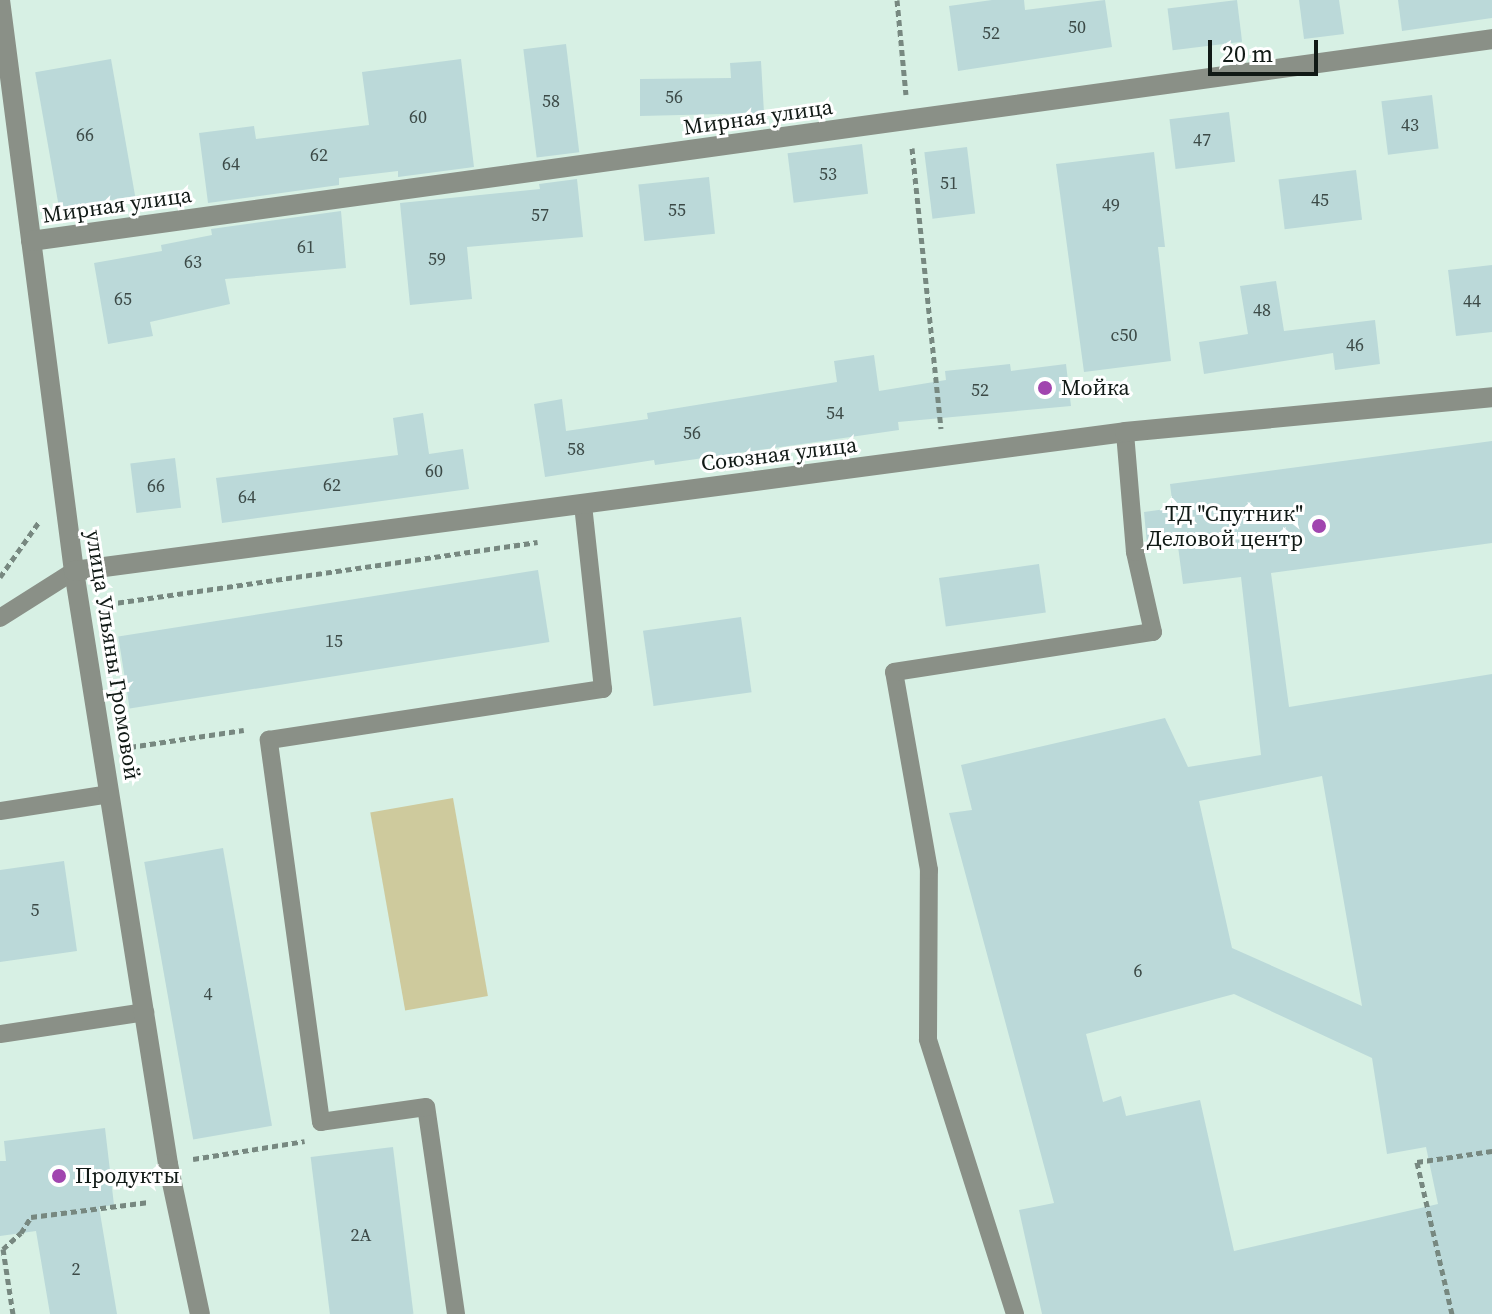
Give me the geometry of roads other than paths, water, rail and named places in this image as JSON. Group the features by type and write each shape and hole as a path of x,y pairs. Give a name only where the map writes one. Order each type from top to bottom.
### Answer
{"street":[{"name":"улица Ульяны Громовой","path":"0,0 74,571 168,1164 200,1314"},
{"name":"Мирная улица","path":"31,241 1492,39"},
{"name":"Союзная улица","path":"74,571 1125,432 1492,397"}],"lane":[{"path":"1015,1314 928,1039 929,870 894,672 1153,632 1135,552 1125,432"},
{"path":"456,1314 426,1107 321,1122 269,740 603,689 583,504"},
{"path":"0,618 74,571"},
{"path":"0,811 110,794"},
{"path":"0,1034 145,1012"}],"place":[{"name":"Мойка","path":"1045,388"},
{"name":"ТД \"Спутник\" Деловой центр","path":"1319,526"},
{"name":"Продукты","path":"59,1176"}]}
